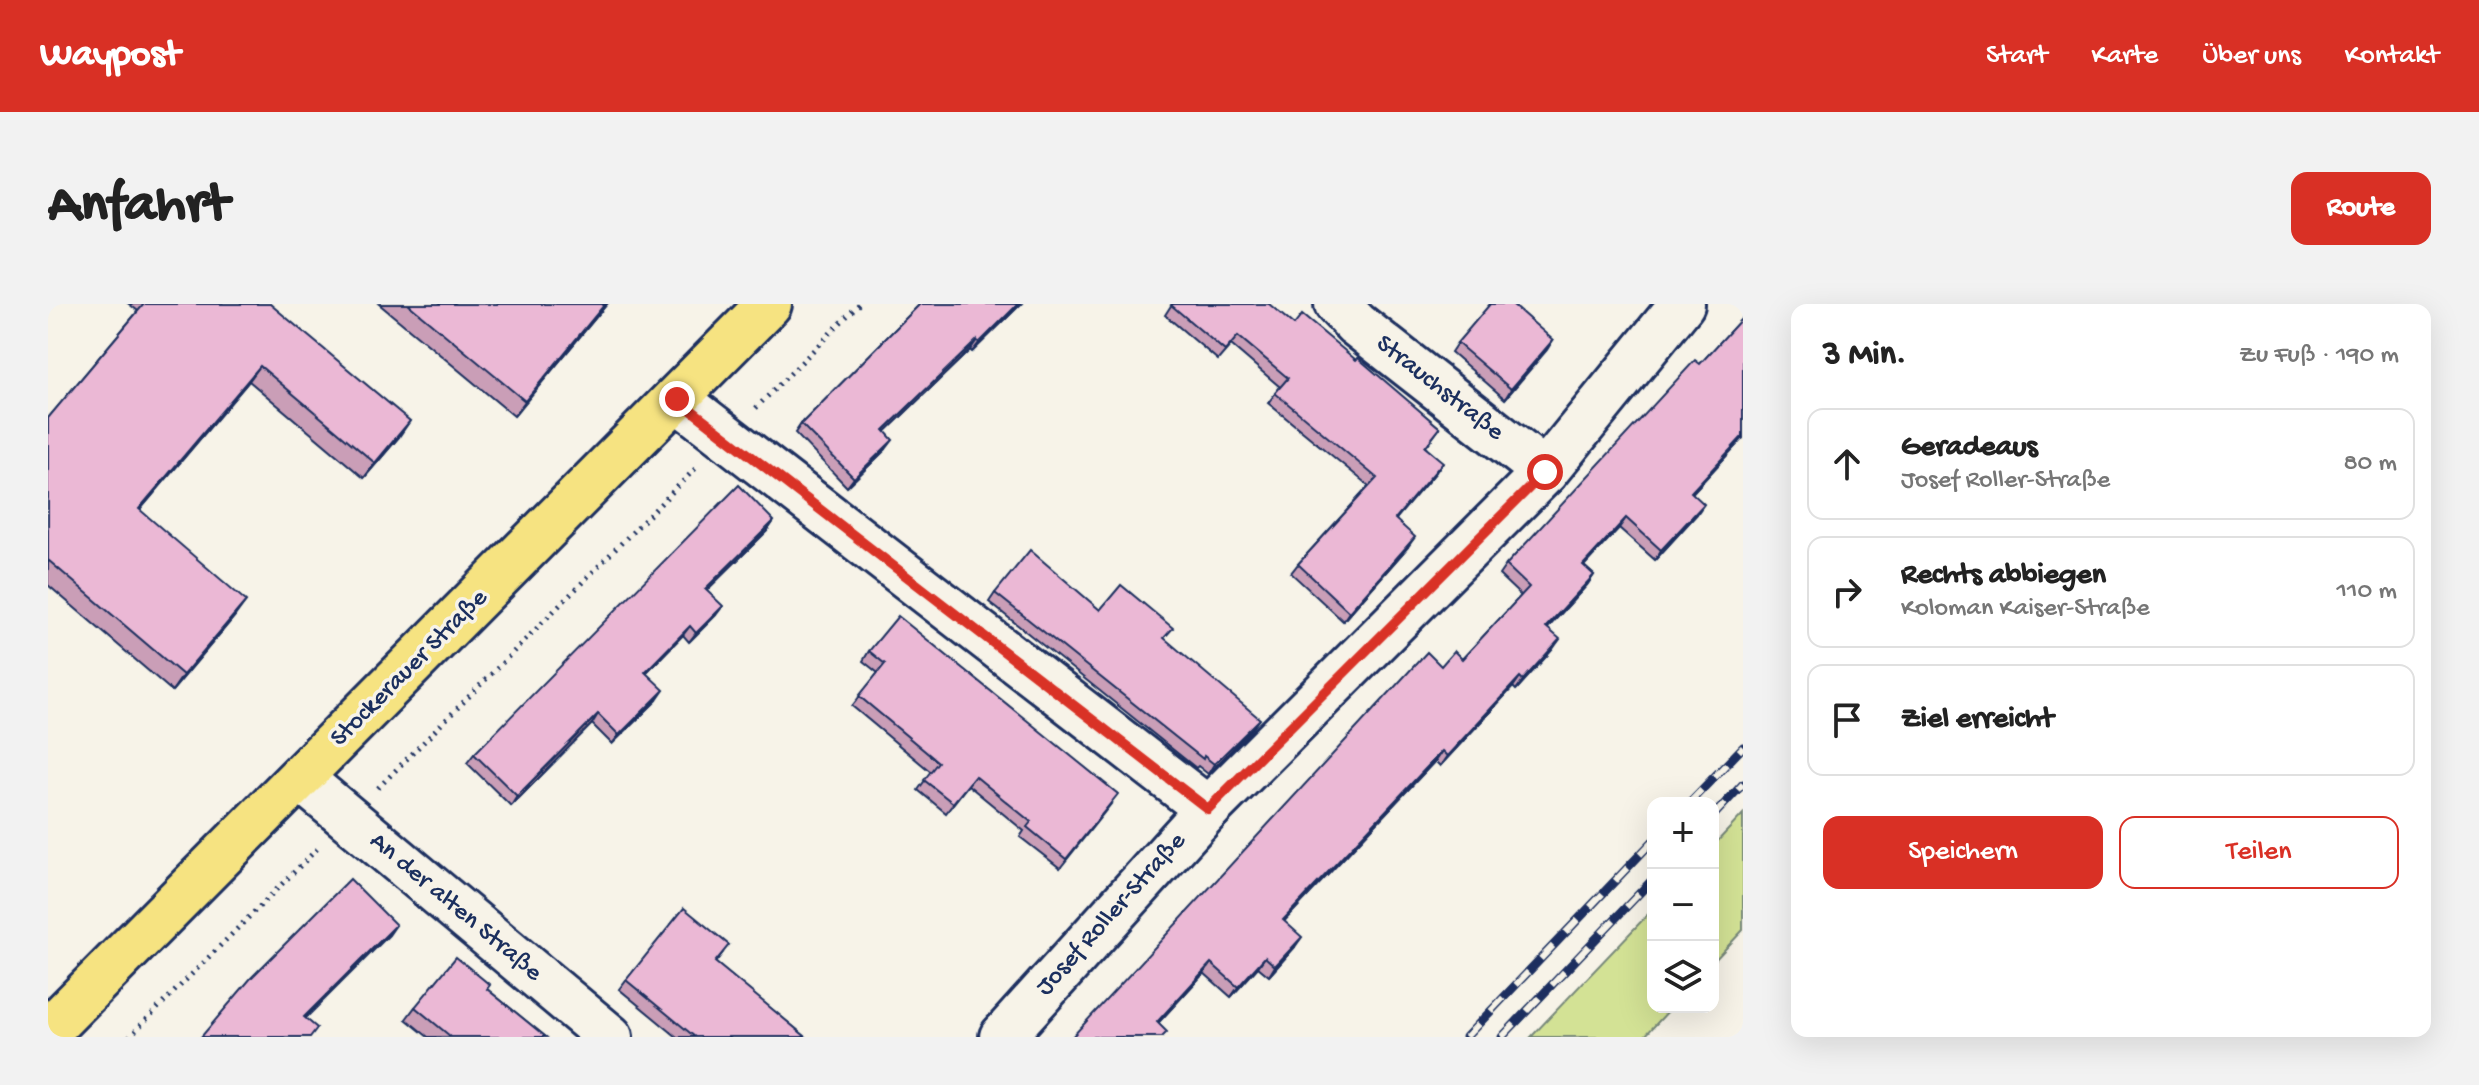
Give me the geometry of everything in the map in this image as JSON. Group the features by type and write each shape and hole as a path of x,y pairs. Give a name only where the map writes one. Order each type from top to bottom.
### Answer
{"main road":[{"name":"Stockerauer Straße","path":"48,1031 769,304"}],"street":[{"name":"Strauchstraße","path":"1337,304 1356,324 1545,472"},
{"name":"Josef Roller-Straße","path":"1002,1037 1208,809 1545,472 1682,304"},
{"path":"677,399 1208,809"},
{"name":"An der alten Straße","path":"300,778 610,1037"}],"path":[{"path":"129,1037 859,304"}],"green space":[{"path":"1743,814 1743,930 1719,956 1719,869 1719,840"},
{"path":"1647,915 1647,1013 1666,1013 1644,1037 1531,1037"}],"building":[{"path":"144,304 270,304 410,421 375,463 260,366 139,509 246,601 183,675 48,560 48,418"},
{"path":"408,304 605,304 525,401"},
{"path":"920,304 1018,304 884,430 893,440 854,478 801,424"},
{"path":"1172,304 1269,304 1294,325 1302,315 1440,428 1425,447 1443,462 1395,519 1415,537 1349,612 1298,564 1377,478 1275,393 1288,378 1238,336 1225,351"},
{"path":"1490,304 1512,304 1553,340 1511,389 1457,343"},
{"path":"1743,317 1743,436 1691,492 1704,504 1661,550 1626,518 1583,565 1594,575 1546,627 1560,639 1447,756 1442,751 1283,920 1302,937 1275,966 1265,957 1238,987 1211,963 1157,1022 1167,1032 1162,1037 1072,1037 1427,652 1441,666 1454,651 1462,659 1529,587 1506,565 1695,360 1700,364"},
{"path":"739,485 774,521 705,589 723,606 696,633 690,626 645,672 664,690 619,735 598,714 517,796 474,754"},
{"path":"1030,550 1100,610 1121,585 1173,628 1164,638 1260,719 1214,764 1204,756 1203,759 995,593"},
{"path":"898,616 1118,794 1066,859 1027,827 1031,822 975,776 953,803 924,780 938,762 859,696 885,664 869,651"},
{"path":"350,879 396,925 304,1017 317,1028 310,1037 201,1037 251,978"},
{"path":"684,908 729,945 715,962 806,1037 695,1037 626,980"},
{"path":"456,957 490,985 487,989 546,1037 449,1037 415,1007"}],"railway":[{"path":"1695,797 1743,747"},
{"path":"1719,810 1743,784"},
{"path":"1466,1037 1647,847"},
{"path":"1502,1037 1647,885"}],"route":[{"path":"677,399 1208,809 1545,472"}]}
